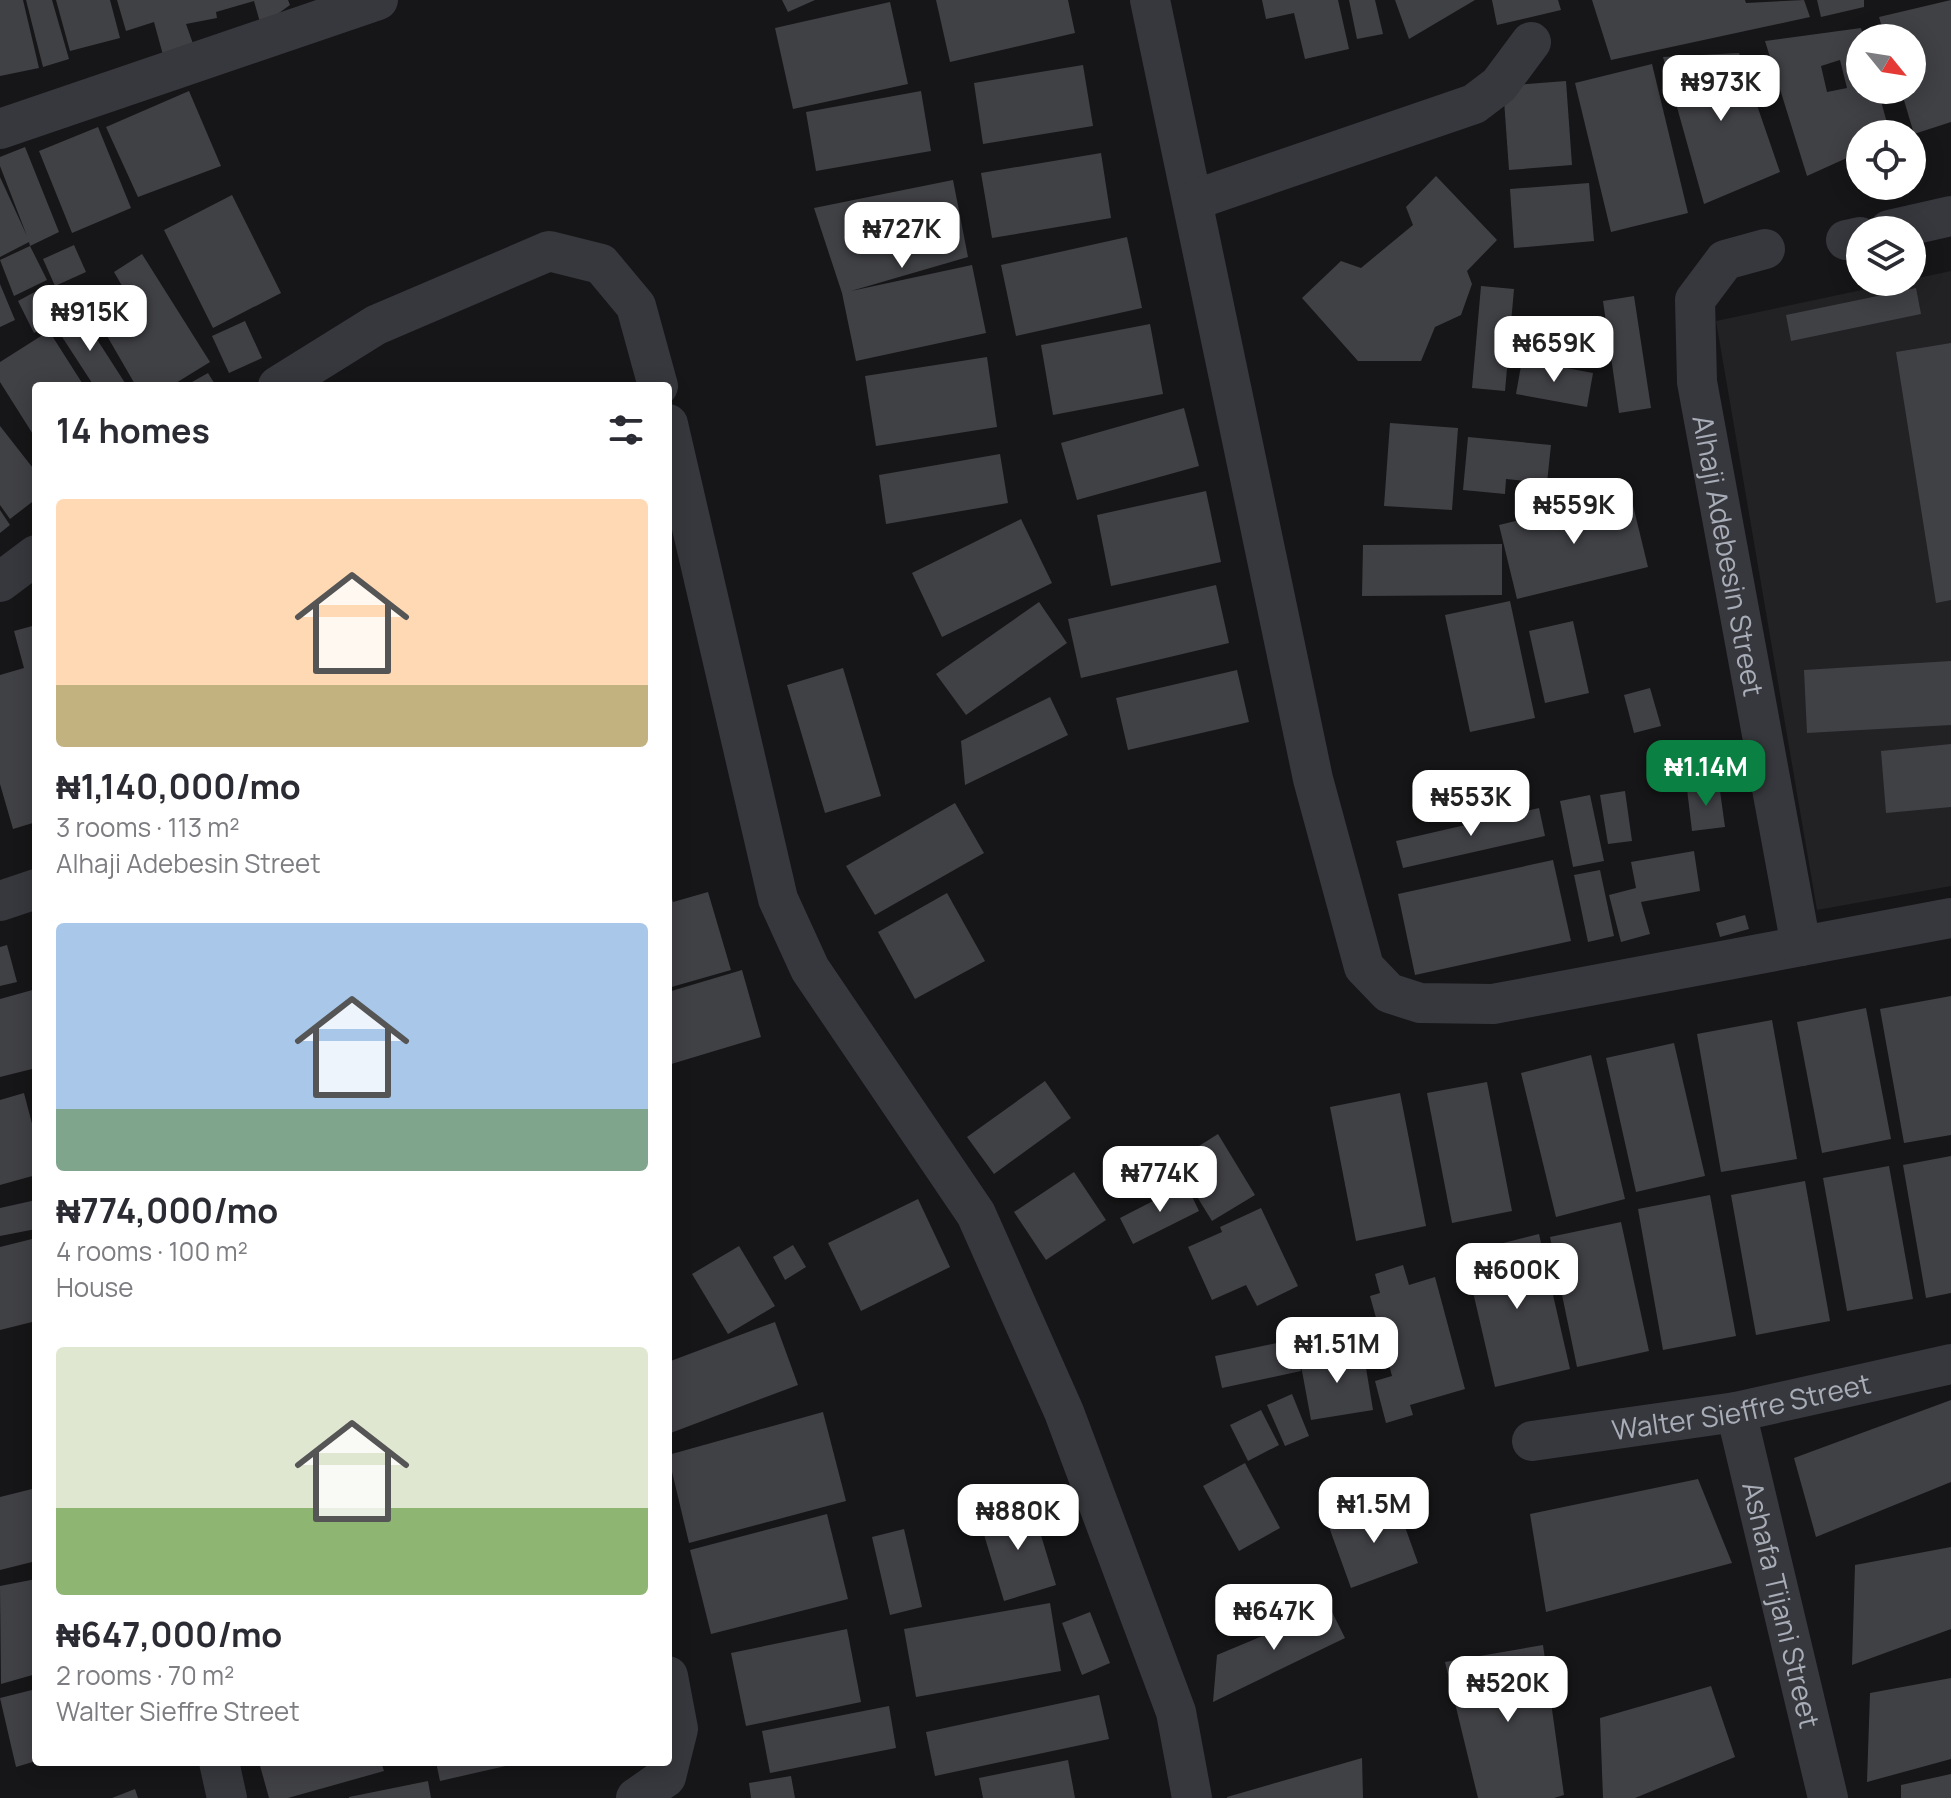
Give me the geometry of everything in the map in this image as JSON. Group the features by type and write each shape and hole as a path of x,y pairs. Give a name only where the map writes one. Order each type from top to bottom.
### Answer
{"street":[{"path":"0,129 378,0"},
{"path":"1150,0 1313,779 1364,967 1389,993 1420,1003 1493,1004 1951,918"},
{"path":"1194,200 1474,104 1499,85 1531,42"},
{"path":"1926,222 1951,216"},
{"name":"Alhaji Adebesin Street","path":"1765,249 1725,260 1695,300 1697,382 1801,946"},
{"path":"284,382 376,325 549,251 601,264 636,306 657,382"},
{"path":"672,441 778,899 818,981 976,1214 1064,1412 1176,1712 1192,1798"},
{"path":"0,582 32,558"},
{"path":"0,901 32,890"},
{"name":"Walter Sieffre Street","path":"1532,1441 1736,1412 1951,1364"},
{"name":"Ashafa Tijani Street","path":"1736,1412 1828,1798"},
{"path":"672,1697 678,1729 672,1753"},
{"path":"220,1766 227,1798"},
{"path":"636,1798 666,1777 669,1766"}],"shaded area":[{"path":"1951,271 1951,886 1817,910 1716,321 1846,293 1846,296 1926,296 1926,276"}],"building":[{"path":"0,0 23,0 39,68 0,76"},
{"path":"26,0 52,0 69,59 43,67"},
{"path":"56,0 110,0 120,38 70,51"},
{"path":"117,0 288,0 290,5 261,26 254,1 216,12 217,18 186,24 197,55 166,66 154,22 126,31"},
{"path":"782,0 815,0 788,12"},
{"path":"936,0 1068,0 1075,33 950,62"},
{"path":"1262,0 1338,0 1349,49 1305,59 1294,13 1266,19"},
{"path":"1349,0 1375,0 1383,34 1357,39"},
{"path":"1395,0 1475,0 1409,39"},
{"path":"1492,0 1558,0 1561,10 1497,25"},
{"path":"1592,0 1745,0 1746,3 1804,0 1810,17 1611,60"},
{"path":"1817,0 1864,0 1864,7 1821,17"},
{"path":"1951,0 1951,122 1926,130 1926,120 1910,120 1905,104 1926,104 1926,24 1881,24 1879,17"},
{"path":"890,2 908,84 793,109 775,28"},
{"path":"1846,30 1846,84 1840,60 1821,66 1827,92 1846,88 1846,104 1882,104 1886,120 1846,120 1846,158 1807,176 1765,41"},
{"path":"1739,53 1780,172 1704,204 1663,57"},
{"path":"1652,64 1688,213 1611,232 1575,83"},
{"path":"1083,65 1093,126 983,144 974,83"},
{"path":"1566,81 1572,165 1509,170 1503,86"},
{"path":"189,91 221,166 138,197 106,127"},
{"path":"921,91 931,151 816,171 806,112"},
{"path":"98,127 131,208 72,233 39,151"},
{"path":"25,147 59,232 30,246 29,242 0,257 0,177 27,236 0,166 0,157"},
{"path":"1101,153 1111,218 992,238 981,173"},
{"path":"1436,176 1497,240 1467,271 1472,284 1461,315 1435,327 1421,361 1358,361 1302,298 1341,261 1361,268 1413,225 1406,207"},
{"path":"953,180 968,257 851,291 972,265 986,333 856,361 842,293 814,208"},
{"path":"1589,183 1594,241 1514,248 1510,189"},
{"path":"232,195 281,293 213,328 164,230"},
{"path":"1127,237 1142,308 1016,336 1001,265"},
{"path":"74,245 86,272 55,286 43,259"},
{"path":"30,246 47,280 14,296 0,260"},
{"path":"142,254 210,362 178,382 134,382 92,310 125,291 114,272"},
{"path":"0,284 15,320 0,327"},
{"path":"1481,286 1514,289 1505,391 1472,388"},
{"path":"42,288 58,321 34,333 18,301"},
{"path":"1634,296 1651,408 1619,413 1603,301"},
{"path":"1877,296 1918,296 1921,314 1791,341 1786,315"},
{"path":"80,313 124,382 91,382 57,329"},
{"path":"245,321 262,358 229,373 212,336"},
{"path":"1150,324 1163,394 1053,415 1041,345"},
{"path":"49,331 81,382 32,382 32,433 0,382 0,362"},
{"path":"1951,343 1951,600 1936,603 1896,352"},
{"path":"987,357 997,427 876,446 865,376"},
{"path":"1522,360 1593,373 1587,407 1516,394"},
{"path":"208,373 214,382 192,382"},
{"path":"1184,408 1199,466 1077,500 1061,443"},
{"path":"1390,423 1458,428 1452,510 1384,506"},
{"path":"0,426 32,467 32,502 10,519 0,505"},
{"path":"1468,437 1551,445 1547,483 1506,479 1505,494 1463,490"},
{"path":"1000,454 1008,503 886,524 879,475"},
{"path":"1206,491 1221,562 1111,586 1097,515"},
{"path":"1630,493 1648,567 1517,599 1499,525"},
{"path":"0,510 10,525 0,533"},
{"path":"1021,519 1052,583 942,637 912,573"},
{"path":"1502,544 1502,595 1362,596 1363,545"},
{"path":"1216,585 1229,643 1081,678 1068,619"},
{"path":"1510,601 1535,718 1470,732 1445,615"},
{"path":"1039,602 1067,643 966,715 936,674"},
{"path":"1573,621 1589,693 1545,703 1529,631"},
{"path":"32,626 32,823 13,829 0,784 0,675 24,668 14,631"},
{"path":"1951,661 1951,725 1807,733 1804,670"},
{"path":"843,668 881,796 825,813 787,685"},
{"path":"1237,670 1249,722 1128,750 1116,698"},
{"path":"1650,688 1661,726 1634,733 1624,695"},
{"path":"1050,697 1068,735 965,785 961,741"},
{"path":"1951,744 1951,807 1886,813 1881,751"},
{"path":"1719,784 1725,827 1692,831 1687,789"},
{"path":"1625,791 1632,841 1608,844 1600,795"},
{"path":"1590,795 1604,861 1573,867 1560,801"},
{"path":"955,803 984,853 875,915 846,866"},
{"path":"1539,808 1545,836 1403,868 1396,841"},
{"path":"1694,851 1700,891 1641,902 1650,934 1621,942 1609,895 1636,888 1631,862"},
{"path":"1553,860 1571,941 1415,975 1398,894"},
{"path":"1600,870 1614,936 1588,942 1574,875"},
{"path":"708,892 731,970 672,987 672,899 673,902"},
{"path":"947,893 985,961 915,999 878,932"},
{"path":"1745,915 1749,929 1720,937 1716,923"},
{"path":"7,945 17,982 0,986 0,947"},
{"path":"742,970 761,1037 672,1064 672,991"},
{"path":"32,990 32,1069 0,1077 0,999"},
{"path":"1951,996 1951,1135 1904,1143 1880,1009"},
{"path":"1866,1008 1891,1139 1822,1153 1797,1022"},
{"path":"1772,1020 1797,1159 1721,1172 1697,1034"},
{"path":"1674,1043 1705,1176 1636,1192 1606,1058"},
{"path":"1591,1055 1625,1199 1556,1217 1521,1073"},
{"path":"1045,1081 1071,1118 994,1174 967,1137"},
{"path":"1487,1082 1512,1211 1452,1223 1427,1093"},
{"path":"24,1093 32,1124 32,1176 0,1185 0,1100"},
{"path":"1400,1093 1426,1226 1356,1241 1330,1107"},
{"path":"1218,1134 1255,1195 1212,1221 1175,1161"},
{"path":"1951,1156 1951,1293 1926,1298 1903,1165"},
{"path":"1889,1166 1913,1299 1847,1311 1823,1178"},
{"path":"1074,1172 1106,1220 1046,1260 1014,1212"},
{"path":"1805,1181 1830,1321 1756,1335 1731,1195"},
{"path":"1186,1184 1199,1211 1133,1244 1120,1218"},
{"path":"1710,1195 1736,1336 1663,1350 1638,1209"},
{"path":"918,1199 950,1267 861,1311 828,1243"},
{"path":"32,1201 32,1230 0,1236 0,1208"},
{"path":"1261,1208 1298,1286 1257,1306 1246,1285 1212,1300 1188,1247 1222,1232 1220,1227"},
{"path":"1621,1222 1649,1351 1577,1367 1550,1237"},
{"path":"1539,1234 1570,1369 1495,1387 1464,1253"},
{"path":"32,1239 32,1322 0,1330 0,1247"},
{"path":"793,1245 806,1267 785,1280 773,1257"},
{"path":"739,1246 775,1306 728,1334 692,1274"},
{"path":"1403,1265 1409,1285 1435,1277 1465,1389 1410,1405 1413,1415 1386,1423 1375,1381 1392,1376 1370,1296 1380,1293 1375,1274"},
{"path":"1338,1317 1346,1344 1298,1358 1301,1371 1222,1388 1215,1356 1286,1341 1284,1333"},
{"path":"775,1322 798,1385 672,1432 672,1361"},
{"path":"1363,1350 1373,1410 1311,1420 1300,1360"},
{"path":"1292,1394 1309,1436 1285,1446 1267,1405"},
{"path":"1951,1400 1951,1482 1816,1537 1794,1458"},
{"path":"1261,1410 1279,1445 1248,1461 1230,1425"},
{"path":"823,1412 846,1501 689,1543 672,1472 672,1454"},
{"path":"1245,1463 1280,1528 1239,1551 1203,1486"},
{"path":"1698,1479 1732,1563 1546,1612 1530,1514"},
{"path":"32,1489 32,1562 0,1570 0,1497"},
{"path":"1031,1502 1056,1585 1004,1601 979,1518"},
{"path":"1396,1502 1418,1563 1351,1588 1329,1527"},
{"path":"827,1514 848,1599 711,1634 690,1550"},
{"path":"904,1529 922,1607 890,1615 872,1537"},
{"path":"1951,1547 1951,1629 1852,1665 1855,1565"},
{"path":"32,1580 32,1675 1,1684 0,1586"},
{"path":"1050,1603 1061,1671 916,1697 904,1629"},
{"path":"1330,1608 1345,1638 1213,1702 1217,1655"},
{"path":"1090,1612 1110,1663 1082,1675 1062,1623"},
{"path":"847,1629 861,1702 746,1726 731,1653"},
{"path":"1543,1645 1564,1795 1554,1798 1478,1798 1445,1662"},
{"path":"1951,1678 1951,1759 1867,1782 1870,1693"},
{"path":"1711,1686 1735,1757 1635,1798 1603,1798 1600,1718"},
{"path":"32,1690 32,1762 16,1767 0,1698"},
{"path":"1099,1695 1109,1739 935,1776 926,1732"},
{"path":"889,1706 896,1748 770,1773 762,1731"},
{"path":"1362,1758 1363,1798 1227,1798 1227,1797"},
{"path":"1068,1760 1075,1798 983,1798 979,1778"},
{"path":"260,1766 382,1766 384,1771 288,1798 269,1798"},
{"path":"437,1766 506,1766 440,1781"},
{"path":"1951,1774 1951,1798 1901,1798 1901,1785"},
{"path":"791,1776 795,1798 751,1798 749,1783"},
{"path":"428,1781 431,1798 349,1798 349,1797"},
{"path":"135,1789 138,1798 112,1798"}]}
